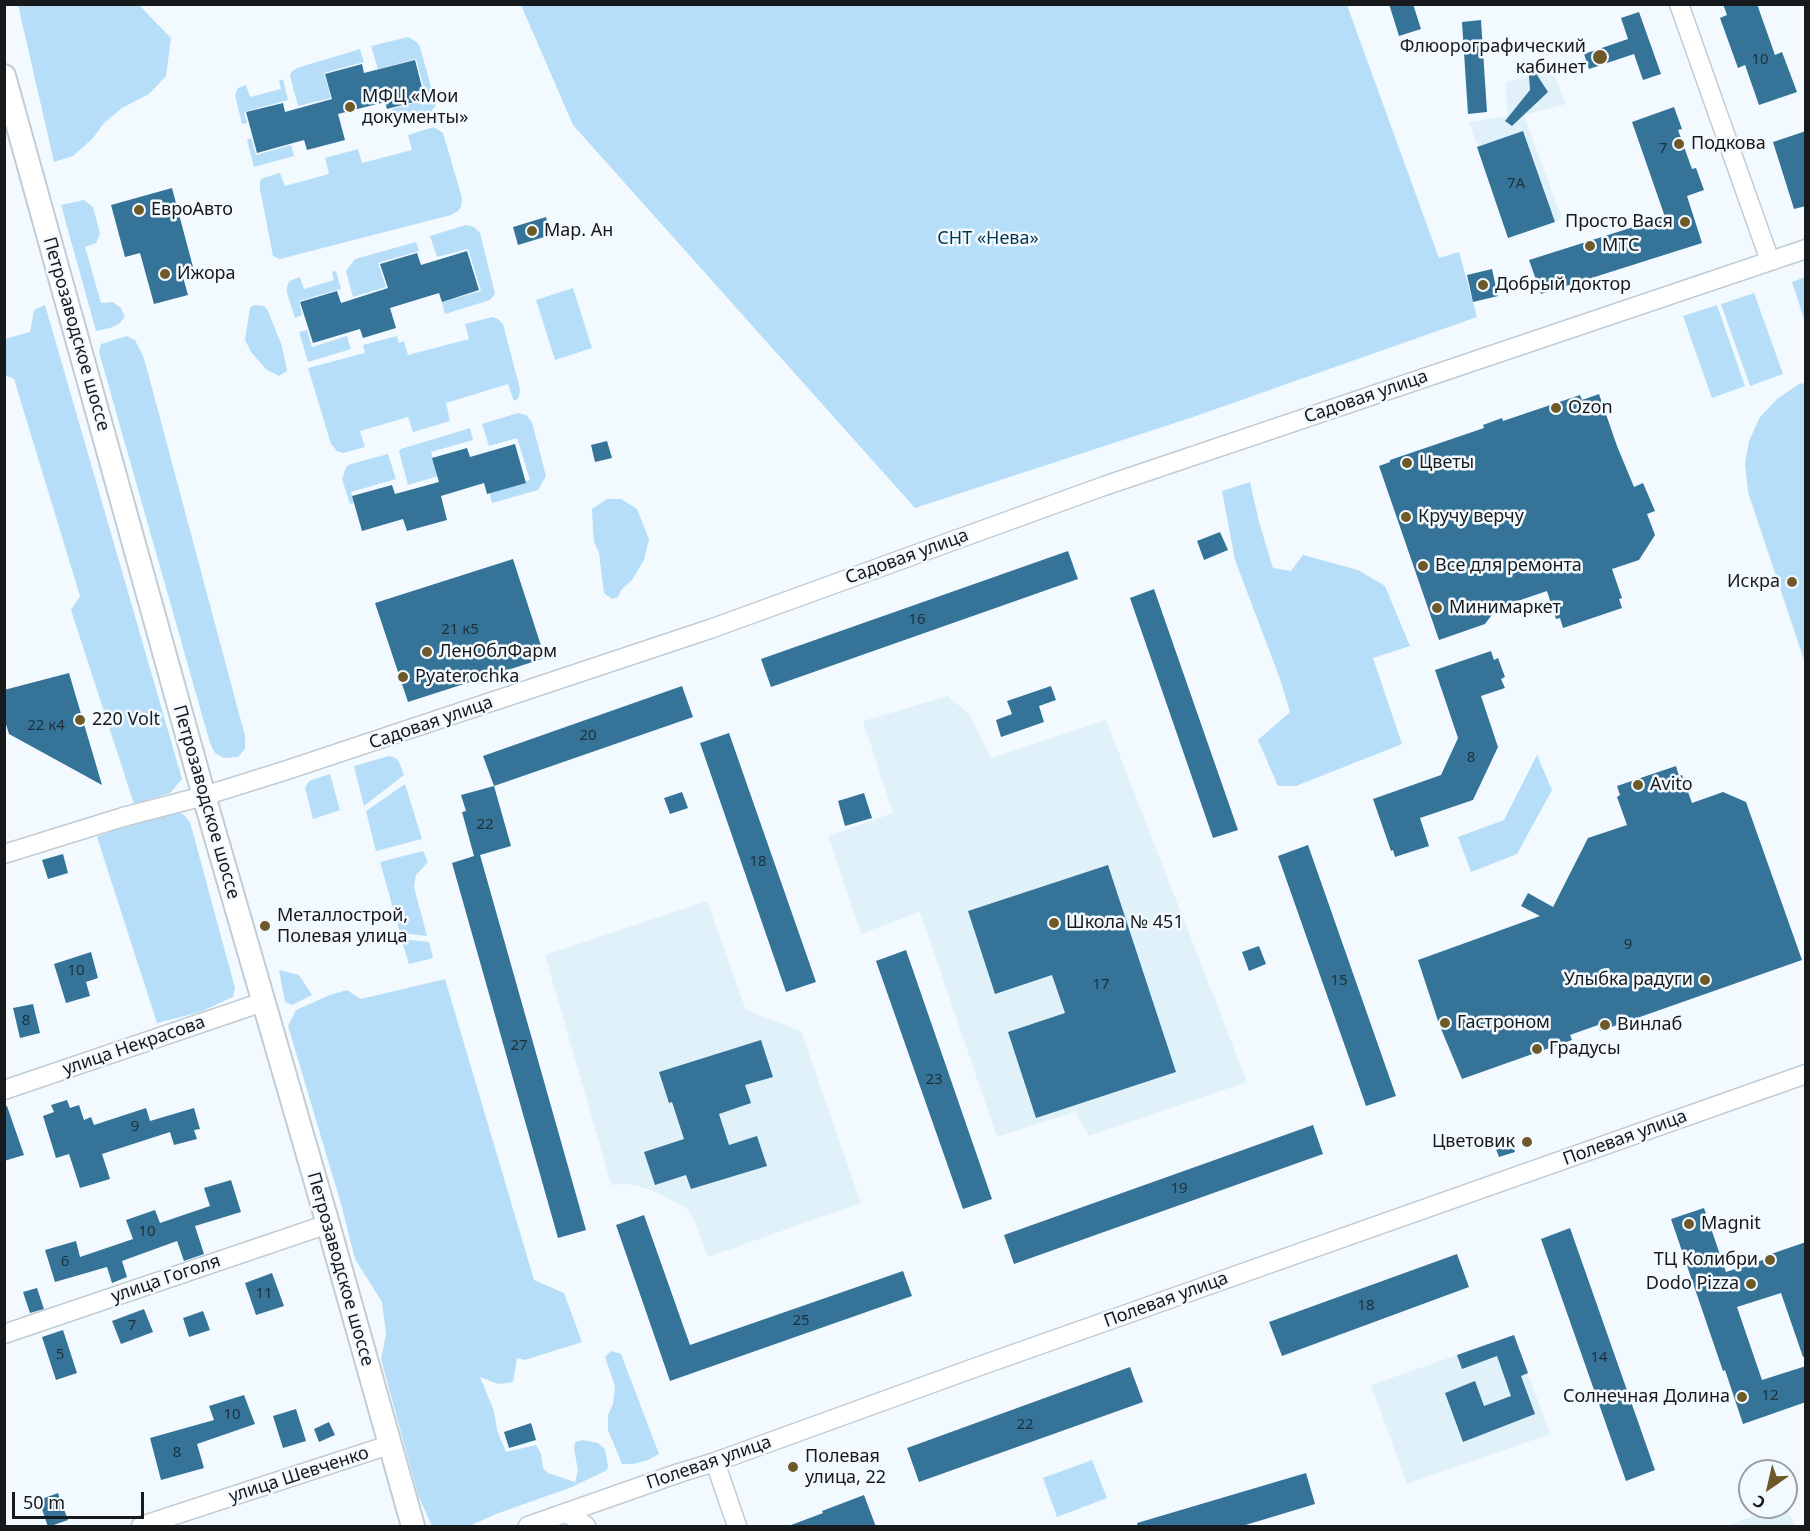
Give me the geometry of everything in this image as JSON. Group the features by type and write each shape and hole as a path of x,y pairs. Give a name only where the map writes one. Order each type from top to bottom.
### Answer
{"main road":[{"name":"Петрозаводское шоссе","path":"4,76 204,796 413,1527"}],"street":[{"path":"1678,4 1770,261"},
{"name":"Садовая улица","path":"4,854 204,796 396,735 710,629 1104,486 1806,249"},
{"name":"улица Некрасова","path":"4,1090 263,1002"},
{"name":"Полевая улица","path":"528,1527 1806,1074"},
{"name":"улица Гоголя","path":"4,1334 328,1224"},
{"name":"улица Шевченко","path":"141,1527 389,1445"},
{"path":"716,1462 737,1527"},
{"path":"567,1513 586,1527"}],"shaded area":[{"path":"1551,68 1566,104 1524,115 1562,219 1508,238 1469,122 1507,116 1506,82"},
{"name":"Школа № 451","path":"948,696 970,715 991,758 1106,720 1247,1082 1089,1136 1075,1112 997,1137 920,912 861,934 828,836 893,813 863,721"},
{"path":"707,901 746,1010 801,1031 861,1203 708,1257 695,1222 686,1208 649,1189 628,1184 611,1185 545,955"},
{"path":"1514,1335 1550,1434 1407,1484 1371,1385"},
{"path":"1745,1519 1792,1519 1796,1526 1725,1526"}],"green space":[{"path":"18,5 139,5 171,38 166,76 149,94 122,108 104,123 93,138 73,156 54,162"},
{"name":"СНТ «Нева»","path":"521,5 1347,5 1439,258 1459,252 1477,317 1193,417 915,508 573,125"},
{"path":"408,37 417,42 420,47 436,105 431,112 395,121 392,109 427,99 416,59 378,69 371,46"},
{"path":"360,49 364,62 324,73 331,98 298,106 291,72 297,68"},
{"path":"283,79 288,100 244,112 247,123 242,124 235,95 238,88 246,85 250,97 281,89 279,81"},
{"path":"434,127 443,133 462,198 458,211 451,215 280,259 273,256 260,189 260,181 263,178 280,173 285,186 329,174 325,158 358,149 362,163 412,150 408,135"},
{"path":"251,138 256,155 291,145 294,156 254,167 247,140"},
{"path":"84,200 93,207 100,234 96,243 85,247 101,303 113,302 121,308 125,317 119,324 96,331 61,205"},
{"path":"466,225 474,227 480,233 495,294 490,300 445,314 442,302 481,291 468,249 437,257 430,236"},
{"path":"416,242 419,251 378,263 386,287 353,297 346,271 355,259"},
{"path":"336,271 341,289 299,301 302,315 295,318 287,293 289,281 300,277 304,289 334,280 332,272"},
{"path":"1806,277 1805,322 1792,282"},
{"path":"573,288 592,348 555,360 536,300"},
{"path":"1754,293 1783,374 1750,386 1721,304"},
{"path":"45,305 182,779 170,793 134,804 71,610 80,596 14,379 5,375 5,339 30,332 34,310"},
{"path":"254,305 264,306 268,311 282,346 287,371 279,376 267,370 251,352 245,340 250,308"},
{"path":"1717,305 1745,386 1712,398 1683,316"},
{"path":"492,317 503,324 520,389 516,400 514,401 508,384 446,403 450,421 413,432 408,417 360,431 365,447 343,453 337,451 331,444 308,368 365,353 363,345 397,336 399,343 404,341 408,355 469,339 465,324"},
{"path":"307,330 312,347 347,336 351,349 308,362 299,332"},
{"path":"127,336 135,340 144,358 245,736 245,749 238,757 224,758 215,753 210,743 99,352 101,344"},
{"name":"Искра","path":"1806,383 1805,663 1748,492 1745,463 1749,441 1760,417 1777,399 1799,384"},
{"path":"518,413 526,415 532,422 546,476 538,490 492,503 489,492 530,480 517,438 489,446 482,424"},
{"path":"470,428 473,440 431,452 438,476 408,485 399,451 401,449"},
{"path":"388,454 396,479 351,492 354,503 350,504 342,479 346,467"},
{"path":"1250,482 1273,568 1291,571 1303,555 1358,570 1385,586 1410,646 1373,658 1402,744 1296,786 1278,786 1258,740 1290,712 1280,679 1235,560 1222,491"},
{"path":"607,499 621,499 637,509 649,539 644,560 632,580 621,590 618,597 612,599 604,593 599,553 594,542 592,509"},
{"path":"1537,755 1552,790 1517,854 1471,872 1458,837 1504,820"},
{"path":"389,756 396,758 404,775 364,806 354,766"},
{"path":"330,774 340,810 313,819 305,788 309,781"},
{"path":"405,784 422,839 376,851 366,811"},
{"path":"169,812 183,814 190,822 235,988 233,997 200,1012 157,1023 97,837 136,821"},
{"path":"423,851 428,862 416,875 414,887 427,936 400,933 380,862"},
{"path":"401,939 429,942 433,958 409,964"},
{"path":"279,970 299,975 312,995 292,1005 285,1002"},
{"path":"445,979 534,1280 564,1293 582,1342 525,1360 517,1358 513,1382 498,1384 480,1377 494,1411 497,1430 506,1452 536,1445 541,1454 543,1468 548,1473 575,1482 578,1471 575,1442 583,1440 598,1443 605,1449 608,1466 607,1470 572,1487 469,1526 432,1526 418,1495 381,1359 386,1334 382,1302 355,1259 288,1026 296,1010 330,995 347,990 361,999"},
{"path":"611,1351 621,1354 659,1454 633,1464 622,1464 608,1430 608,1415 613,1404 615,1386 605,1357"},
{"path":"1092,1460 1107,1498 1057,1517 1043,1478"}],"building":[{"path":"1389,4 1413,4 1421,29 1399,36"},
{"path":"1723,4 1757,4 1775,55 1782,52 1797,92 1759,105 1745,65 1738,68 1720,18 1727,15"},
{"path":"1639,12 1661,74 1643,80 1634,54 1589,69 1584,54 1628,39 1621,18"},
{"path":"1481,20 1487,112 1468,114 1462,22"},
{"path":"415,60 425,99 387,109 385,102 338,114 345,140 307,150 304,140 257,153 246,112 283,103 285,112 332,99 325,74 362,64 364,73"},
{"path":"1528,61 1548,92 1512,126 1505,121 1530,90"},
{"path":"1674,107 1682,129 1678,130 1692,169 1696,168 1704,190 1687,196 1702,243 1541,294 1529,260 1665,217 1632,122"},
{"path":"1523,131 1555,222 1508,238 1477,147"},
{"path":"1806,131 1806,206 1794,209 1773,142"},
{"path":"172,188 193,267 181,270 188,295 154,304 140,253 125,257 111,205"},
{"name":"Мар. Ан","path":"546,217 551,235 518,245 513,227"},
{"path":"467,251 479,290 442,302 439,293 390,308 396,328 363,338 360,329 313,343 300,302 337,291 341,303 388,288 380,264 417,253 421,265"},
{"name":"Добрый доктор","path":"1492,269 1498,296 1473,302 1467,275"},
{"path":"1599,394 1634,487 1643,483 1655,511 1647,514 1655,535 1639,560 1612,569 1622,598 1619,599 1622,608 1563,628 1560,618 1556,619 1547,591 1497,608 1485,624 1439,640 1379,466 1390,460 1484,428 1483,425 1502,418 1503,421 1580,395 1582,400"},
{"path":"607,441 612,458 595,462 591,445"},
{"path":"515,444 526,483 487,494 484,483 441,496 447,520 407,531 403,519 362,531 352,496 392,485 395,494 439,482 432,458 467,448 470,457"},
{"path":"1220,532 1228,550 1204,560 1197,541"},
{"path":"1068,551 1078,579 771,687 761,659"},
{"path":"513,559 545,658 408,702 375,603"},
{"path":"1154,589 1238,830 1213,838 1130,598"},
{"path":"1491,651 1494,660 1498,658 1505,677 1501,679 1505,688 1481,696 1498,747 1473,800 1420,818 1429,846 1395,857 1373,799 1441,775 1458,738 1435,670"},
{"path":"69,673 102,785 9,734 4,718 4,690"},
{"path":"682,686 693,717 494,786 483,756"},
{"path":"1051,686 1056,700 1039,706 1044,722 1001,737 996,720 1012,714 1007,701"},
{"path":"729,733 816,982 786,992 700,743"},
{"path":"1676,766 1679,776 1682,775 1692,803 1723,792 1746,802 1802,960 1600,1031 1598,1025 1570,1035 1572,1040 1462,1079 1439,1024 1418,960 1540,916 1521,906 1528,893 1553,907 1588,838 1627,825 1617,797 1620,795 1617,786"},
{"path":"494,786 511,846 480,855 586,1230 558,1238 452,863 474,856 462,812 466,811 461,795"},
{"path":"682,792 688,808 670,814 664,798"},
{"path":"864,793 872,818 845,826 838,801"},
{"path":"1308,845 1396,1096 1366,1106 1278,856"},
{"path":"63,854 68,873 48,879 42,860"},
{"path":"1108,865 1176,1072 1036,1118 1008,1032 1065,1013 1052,975 995,994 968,911"},
{"path":"1259,946 1266,964 1249,971 1242,952"},
{"path":"906,950 992,1199 963,1209 876,961"},
{"path":"91,952 98,978 86,982 90,996 66,1003 54,964"},
{"path":"33,1004 40,1033 20,1038 13,1008"},
{"path":"761,1040 773,1077 745,1085 751,1103 719,1114 729,1145 757,1136 767,1166 691,1189 686,1175 655,1185 644,1152 684,1139 659,1072"},
{"path":"67,1100 70,1108 79,1105 84,1120 91,1117 94,1125 146,1108 150,1121 194,1108 200,1129 194,1130 197,1139 174,1145 170,1132 102,1154 110,1179 80,1188 69,1154 56,1158 43,1116 54,1112 51,1105"},
{"path":"4,1106 7,1106 24,1155 4,1161"},
{"path":"1313,1125 1323,1154 1014,1264 1004,1235"},
{"path":"1511,1138 1515,1152 1499,1157 1494,1144"},
{"path":"231,1180 241,1212 195,1226 204,1254 184,1261 177,1241 122,1261 127,1277 112,1283 107,1267 55,1282 45,1250 76,1241 80,1257 133,1239 126,1220 155,1210 160,1223 210,1206 204,1188"},
{"path":"1704,1208 1726,1272 1772,1257 1771,1254 1806,1242 1806,1356 1803,1357 1781,1293 1737,1307 1762,1380 1806,1366 1806,1402 1743,1424 1671,1219"},
{"path":"644,1215 690,1345 903,1271 912,1296 670,1381 616,1225"},
{"path":"1570,1228 1655,1470 1626,1481 1541,1239"},
{"path":"1457,1254 1469,1287 1282,1356 1269,1322"},
{"path":"272,1273 284,1306 256,1315 245,1283"},
{"path":"37,1288 44,1309 30,1313 23,1292"},
{"path":"144,1309 153,1332 121,1344 112,1321"},
{"path":"203,1311 210,1330 189,1337 183,1318"},
{"path":"63,1330 77,1373 56,1380 42,1337"},
{"path":"1514,1335 1528,1373 1521,1376 1535,1414 1463,1442 1445,1393 1475,1381 1484,1406 1511,1396 1497,1356 1462,1369 1457,1355"},
{"path":"1130,1367 1143,1402 919,1482 907,1448"},
{"path":"244,1395 255,1424 197,1444 204,1468 161,1480 150,1438 214,1420 209,1406"},
{"path":"296,1409 306,1441 283,1448 273,1416"},
{"path":"329,1422 335,1435 319,1442 314,1429"},
{"path":"531,1423 536,1440 509,1448 504,1432"},
{"path":"1306,1473 1315,1504 1239,1527 1138,1527 1137,1523"},
{"path":"58,1493 68,1520 48,1527 39,1500"},
{"path":"864,1495 876,1527 792,1527 791,1525 823,1513 822,1511"}],"place":[{"name":"Флюорографический кабинет","path":"1600,57"},
{"name":"МФЦ «Мои документы»","path":"350,107"},
{"name":"Подкова","path":"1679,144"},
{"name":"ЕвроАвто","path":"139,210"},
{"name":"Просто Вася","path":"1685,222"},
{"name":"Мар. Ан","path":"532,231"},
{"name":"МТС","path":"1590,246"},
{"name":"Ижора","path":"165,274"},
{"name":"Добрый доктор","path":"1483,285"},
{"name":"Ozon","path":"1556,408"},
{"name":"Цветы","path":"1407,463"},
{"name":"Кручу верчу","path":"1406,517"},
{"name":"Все для ремонта","path":"1423,566"},
{"name":"Искра","path":"1792,582"},
{"name":"Минимаркет","path":"1437,608"},
{"name":"ЛенОблФарм","path":"427,652"},
{"name":"Pyaterochka","path":"403,677"},
{"name":"220 Volt","path":"80,720"},
{"name":"Avito","path":"1638,785"},
{"name":"Школа № 451","path":"1054,923"},
{"name":"Металлострой, Полевая улица","path":"265,926"},
{"name":"Улыбка радуги","path":"1705,980"},
{"name":"Гастроном","path":"1445,1023"},
{"name":"Винлаб","path":"1605,1025"},
{"name":"Градусы","path":"1537,1049"},
{"name":"Цветовик","path":"1527,1142"},
{"name":"Magnit","path":"1689,1224"},
{"name":"ТЦ Колибри","path":"1770,1260"},
{"name":"Dodo Pizza","path":"1751,1284"},
{"name":"Солнечная Долина","path":"1742,1397"},
{"name":"Полевая улица, 22","path":"793,1467"}]}
